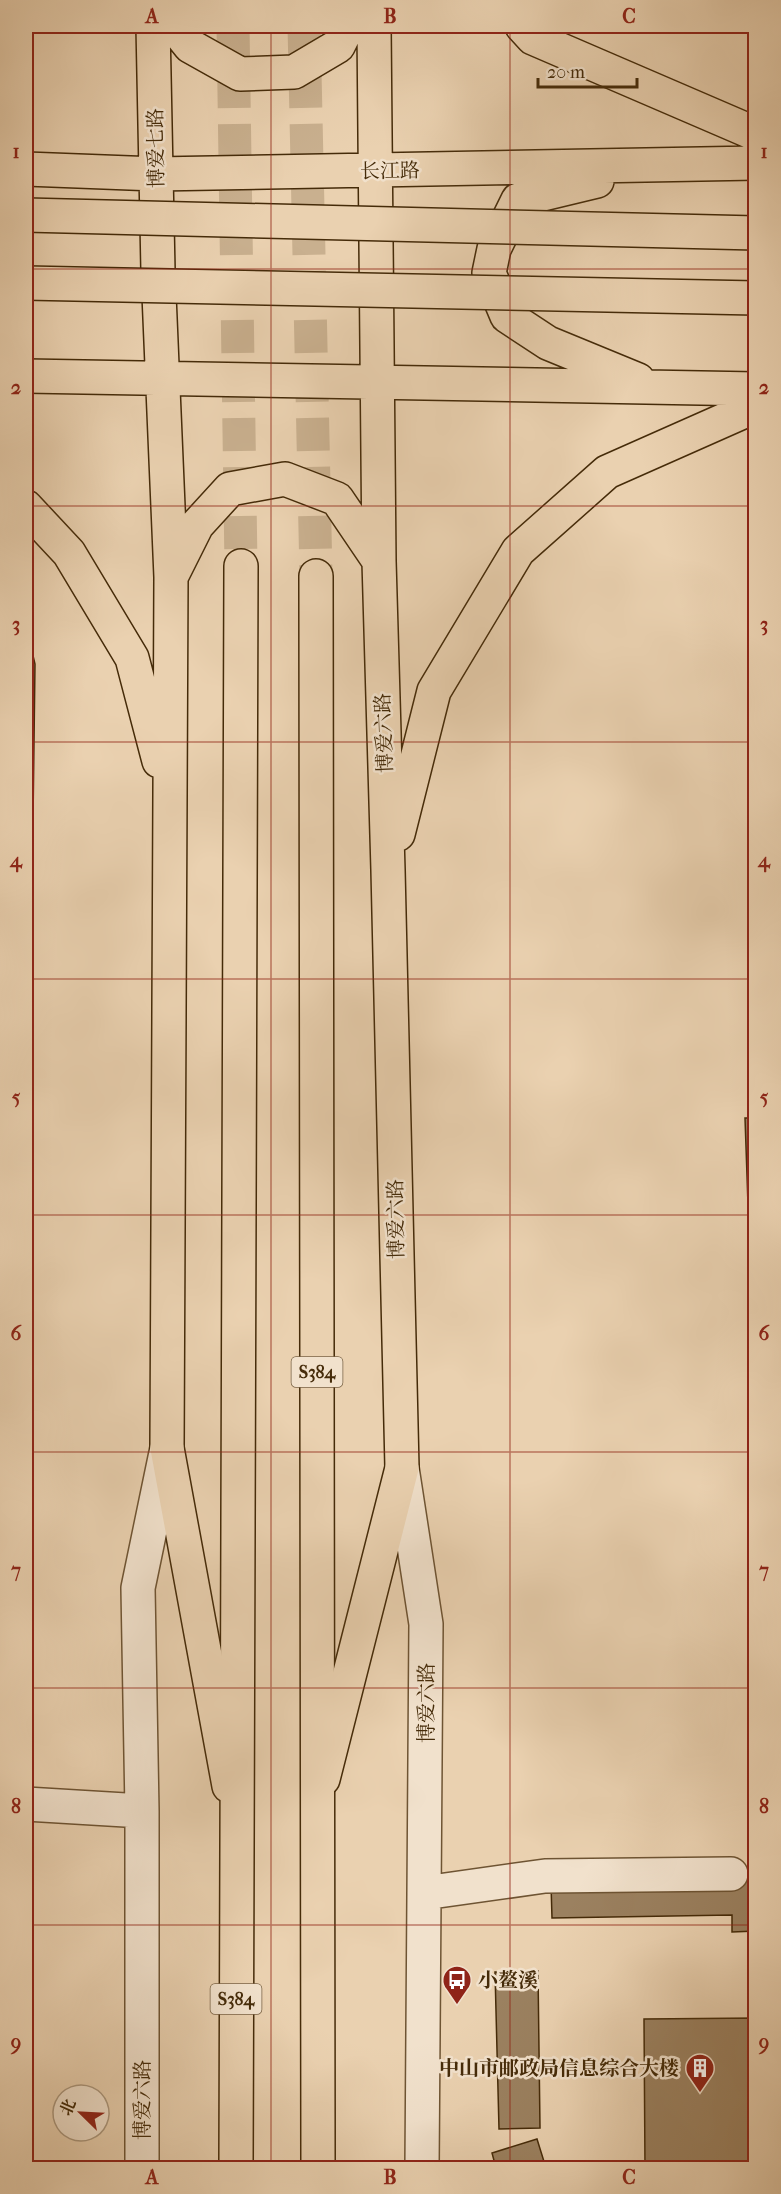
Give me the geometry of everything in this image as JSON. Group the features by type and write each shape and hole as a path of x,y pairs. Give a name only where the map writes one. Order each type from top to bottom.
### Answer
{"main road":[{"name":"博爱七路","path":"153,26 158,271"},
{"path":"174,26 190,46 240,74 294,72 338,46 348,26"},
{"path":"374,26 376,171"},
{"path":"522,26 533,38 756,134"},
{"name":"长江路","path":"26,169 156,174 756,163"},
{"path":"656,387 548,343 507,316 489,273 494,249 518,200 573,186 678,165"},
{"name":"博爱六路","path":"376,171 379,561 402,1468"},
{"path":"26,215 756,233"},
{"name":"博爱六路","path":"158,271 171,578 167,1448"},
{"path":"26,283 756,298"},
{"path":"26,376 756,389"},
{"path":"388,870 434,691 518,551 607,472 756,406"},
{"path":"171,578 197,525 230,489 285,479 337,499 379,561"},
{"path":"26,507 69,553 132,658 170,802"},
{"name":"S384","path":"236,2169 241,566"},
{"name":"S384","path":"316,576 318,2169"},
{"path":"167,1448 237,1829"},
{"path":"317,1804 402,1468"}],"street":[{"name":"博爱六路","path":"142,2169 142,1811 138,1588 167,1448"},
{"name":"博爱六路","path":"402,1468 426,1624 422,2169"},
{"path":"26,1804 142,1811"},
{"path":"424,1893 545,1876 731,1874"}],"building":[{"path":"26,626 35,664 26,1368"},
{"path":"745,1118 756,1118 756,1263 750,1263"},
{"path":"756,1880 756,1931 732,1932 732,1915 552,1918 551,1884"},
{"path":"538,1971 540,2128 499,2129 495,1972"},
{"name":"中山市邮政局信息综合大楼","path":"756,2018 756,2168 645,2168 644,2019"},
{"path":"537,2139 546,2168 496,2168 492,2153"}],"tunnel":[{"path":"233,26 241,566"},
{"path":"304,26 316,576"}],"place":[{"name":"小鳌溪","path":"457,2006"},
{"name":"中山市邮政局信息综合大楼","path":"700,2094"}]}
